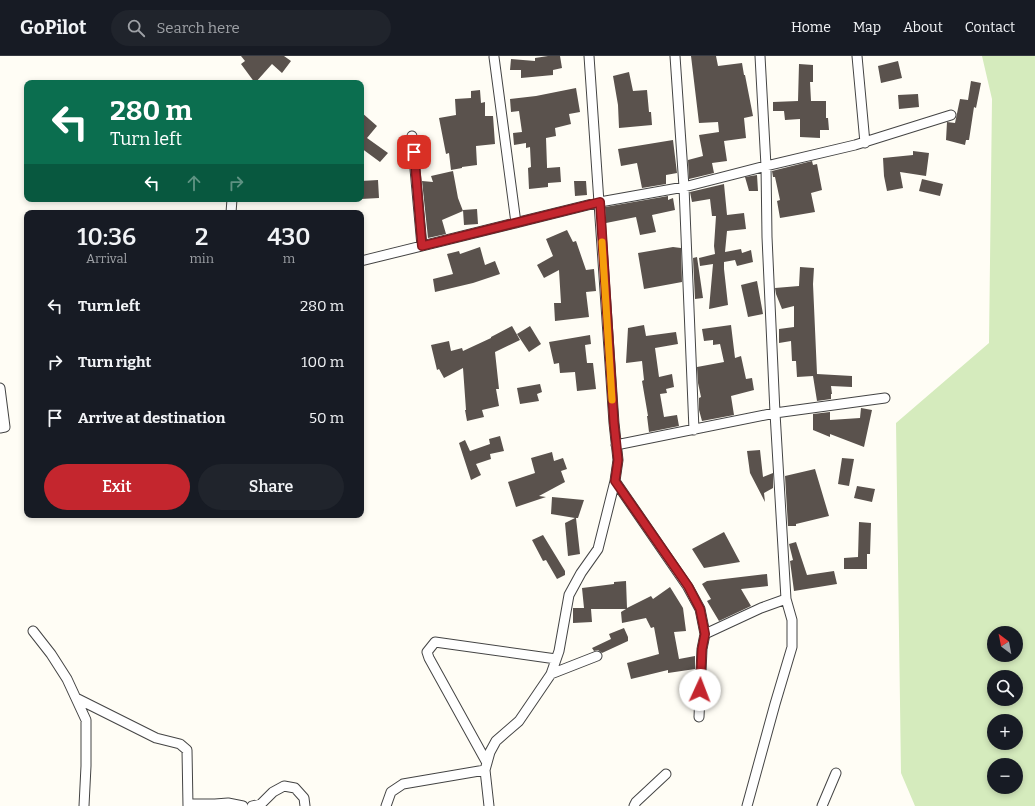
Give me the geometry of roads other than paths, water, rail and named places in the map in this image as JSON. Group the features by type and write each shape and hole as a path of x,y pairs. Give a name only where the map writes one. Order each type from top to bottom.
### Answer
{"street":[{"path":"489,806 486,767 490,752 496,741 519,721 551,674 559,651 569,595 581,573 598,548 615,481 618,460 589,56"},
{"path":"675,56 684,187 694,430"},
{"path":"747,806 774,704 792,647 792,620 786,599 775,412 767,237 766,166 760,56"},
{"path":"857,56 865,143"},
{"path":"494,57 516,223"},
{"path":"364,260 600,202 684,187 865,143 951,115"},
{"path":"412,136 422,246"},
{"path":"0,388 5,426 0,428"},
{"path":"616,446 775,412 885,398"},
{"path":"615,481 688,586 700,609 705,634 702,649 699,717"},
{"path":"705,634 761,608 786,599"},
{"path":"33,631 67,679 86,720 84,806"},
{"path":"486,767 427,652 435,642 556,659"},
{"path":"551,674 597,656"},
{"path":"76,698 156,738 180,744 187,750 188,805 228,802 243,806"},
{"path":"386,806 391,792 403,784 486,767"},
{"path":"822,806 836,773"},
{"path":"634,806 636,802 666,774"},
{"path":"252,806 261,804 270,795 284,786 295,788 304,798 306,806"},
{"path":"270,795 270,806"}]}
